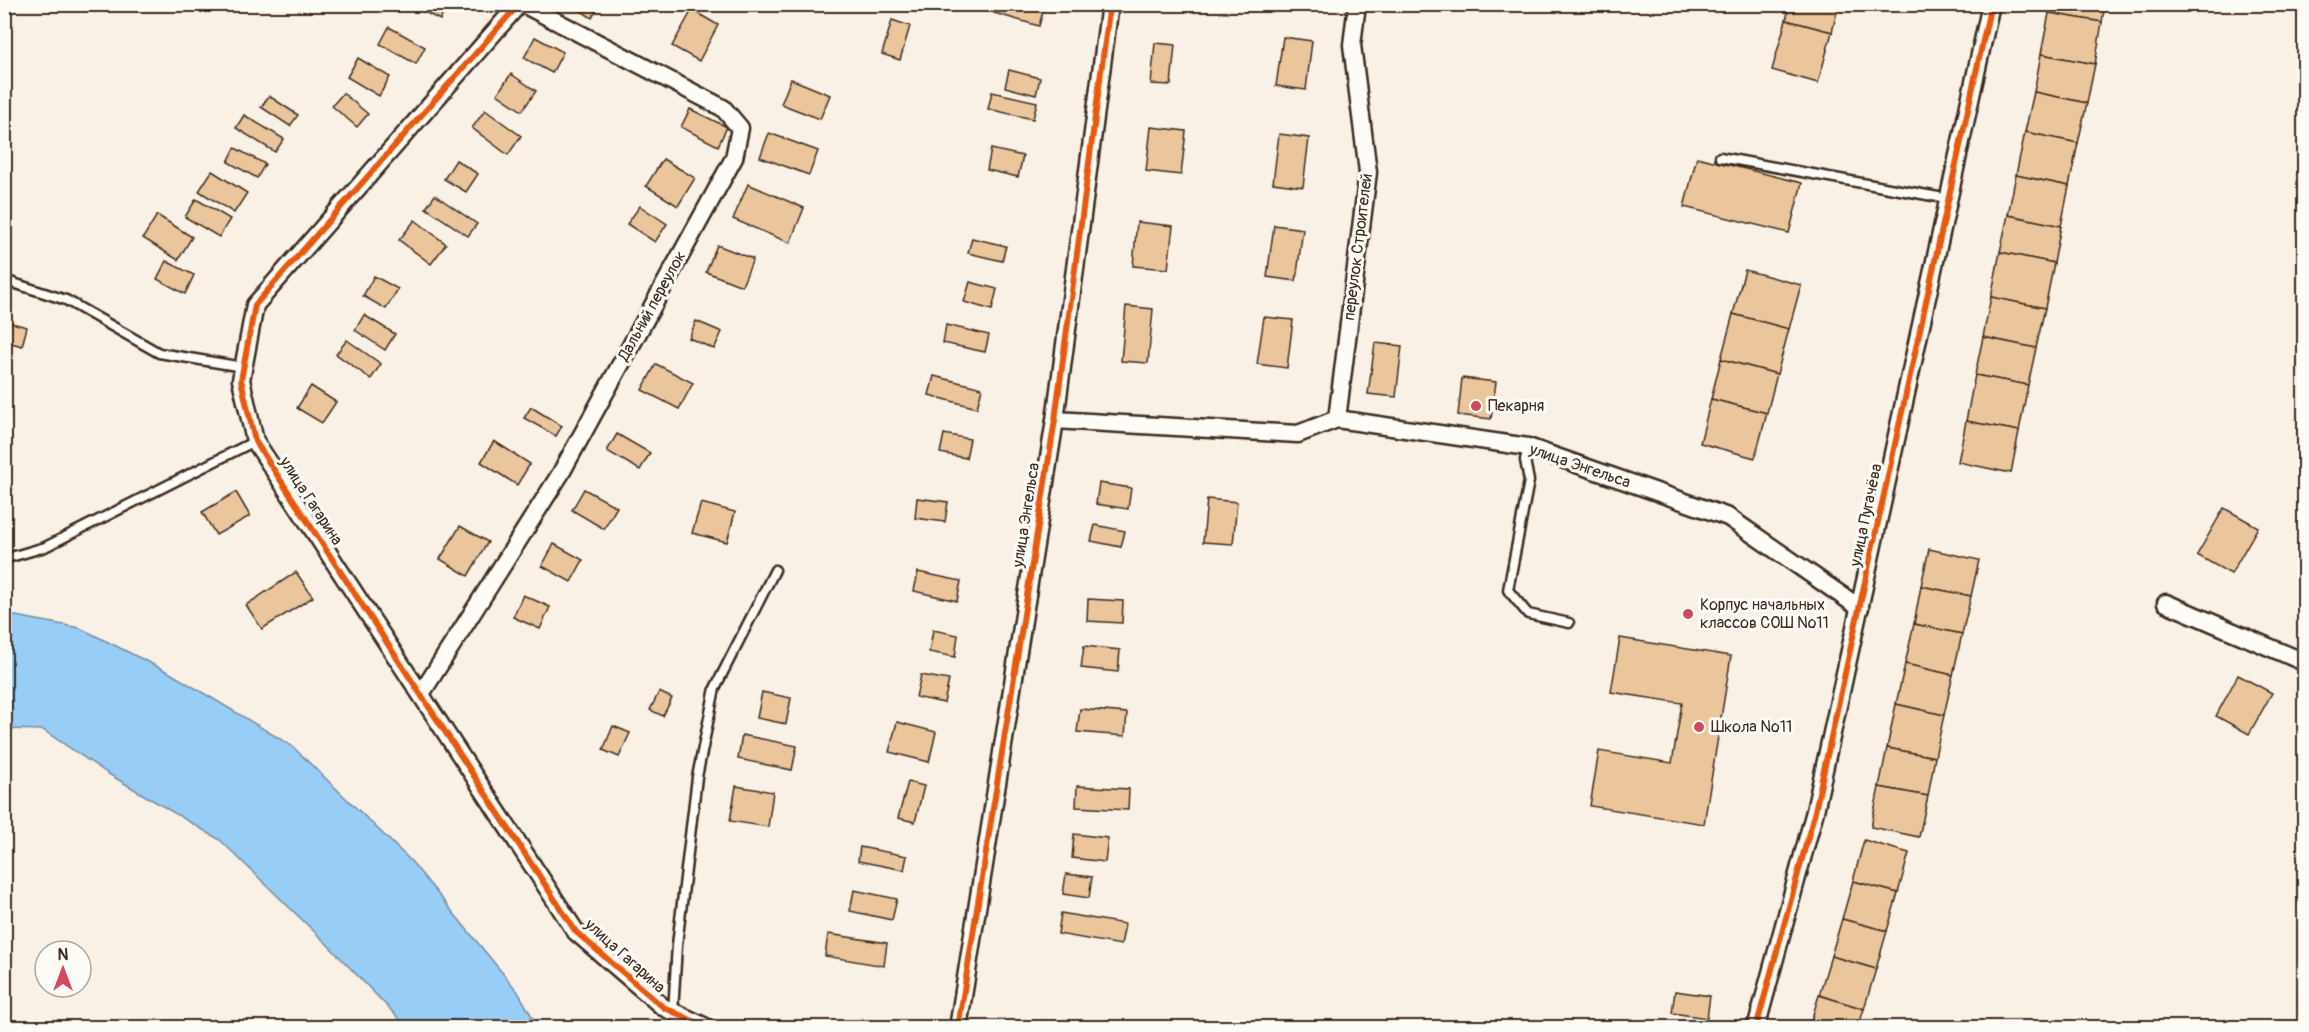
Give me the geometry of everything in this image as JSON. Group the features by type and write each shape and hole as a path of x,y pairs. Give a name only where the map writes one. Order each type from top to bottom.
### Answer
{"street":[{"name":"улица Гагарина","path":"521,4 255,305 241,380 255,441 576,932 668,1009 708,1028"},
{"name":"Дальний переулок","path":"420,694 561,473 734,158 740,128 723,108 521,4"},
{"name":"улица Энгельса","path":"958,1028 1055,420 1110,4"},
{"name":"переулок Строителей","path":"1337,419 1368,172 1353,45 1357,4"},
{"name":"улица Пугачёва","path":"1756,1028 1815,811 1860,608 1884,475 1949,199 1991,4"},
{"name":"улица Энгельса","path":"1055,420 1298,434 1337,419 1528,447 1728,518 1860,608"},
{"path":"2166,603 2304,662"}],"lane":[{"path":"1720,157 1949,199"},
{"path":"4,280 66,300 159,352 243,367"},
{"path":"4,559 45,547 255,441"},
{"path":"1528,447 1525,460 1529,481 1508,590 1528,614 1569,623"},
{"path":"668,1009 697,777 715,688 775,570"}],"water":[{"path":"5,614 80,628 170,673 292,746 411,861 518,992 538,1027 407,1027 327,944 220,840 107,773 43,730 5,729"}],"building":[{"path":"409,4 440,4 446,8 440,20"},
{"path":"570,4 600,4 592,18"},
{"path":"997,4 1045,4 1039,26 994,13"},
{"path":"1790,4 1839,4 1832,32 1786,20"},
{"path":"2051,4 2105,4 2102,22 2049,13"},
{"path":"692,10 718,25 699,61 672,46"},
{"path":"2049,13 2102,22 2095,64 2041,54"},
{"path":"892,20 910,26 900,60 882,54"},
{"path":"1786,20 1832,32 1818,83 1772,70"},
{"path":"389,27 425,47 416,64 380,44"},
{"path":"535,37 563,52 552,73 524,58"},
{"path":"1283,37 1312,41 1306,90 1276,86"},
{"path":"1155,43 1175,45 1171,85 1151,84"},
{"path":"2041,54 2095,64 2087,103 2034,92"},
{"path":"358,58 390,77 379,96 347,77"},
{"path":"1009,70 1040,78 1036,95 1005,87"},
{"path":"511,74 536,91 522,111 497,94"},
{"path":"791,79 830,95 820,119 781,104"},
{"path":"992,92 1037,102 1033,119 988,109"},
{"path":"2034,92 2087,103 2078,143 2025,132"},
{"path":"343,93 368,114 357,127 332,106"},
{"path":"269,96 298,115 290,126 261,107"},
{"path":"690,109 727,127 718,146 681,127"},
{"path":"485,110 521,136 508,155 472,128"},
{"path":"244,115 284,139 275,152 236,128"},
{"path":"1151,127 1186,131 1181,175 1146,171"},
{"path":"2025,132 2078,143 2069,186 2016,175"},
{"path":"769,133 818,151 809,175 760,157"},
{"path":"1279,134 1309,138 1303,187 1273,183"},
{"path":"235,148 265,164 257,178 228,162"},
{"path":"991,149 1023,156 1018,177 987,170"},
{"path":"1697,157 1802,183 1789,233 1684,207"},
{"path":"663,159 695,178 678,206 646,186"},
{"path":"456,160 478,174 466,192 444,179"},
{"path":"212,171 247,193 234,213 199,191"},
{"path":"2016,175 2069,186 2061,226 2008,215"},
{"path":"748,184 804,208 790,243 733,219"},
{"path":"435,195 477,224 468,236 426,208"},
{"path":"196,199 230,219 219,237 185,217"},
{"path":"640,206 667,224 655,242 627,224"},
{"path":"157,215 192,237 178,260 143,238"},
{"path":"2008,215 2061,226 2054,263 2000,252"},
{"path":"415,220 446,244 431,264 399,240"},
{"path":"1137,222 1173,226 1168,269 1133,266"},
{"path":"1274,225 1303,229 1296,281 1267,277"},
{"path":"972,238 1006,246 1002,261 968,253"},
{"path":"717,245 753,259 742,286 706,272"},
{"path":"2000,252 2054,263 2045,308 1991,297"},
{"path":"166,261 194,275 185,294 157,279"},
{"path":"1745,270 1801,285 1789,329 1733,314"},
{"path":"374,276 398,289 386,309 363,296"},
{"path":"970,282 997,289 992,310 964,302"},
{"path":"1991,297 2045,308 2036,348 1983,337"},
{"path":"1126,306 1153,309 1148,363 1121,361"},
{"path":"1733,314 1789,329 1777,374 1721,359"},
{"path":"364,315 395,334 385,350 355,330"},
{"path":"1264,317 1293,320 1287,368 1257,364"},
{"path":"4,321 27,327 22,346 4,341"},
{"path":"696,321 722,332 714,349 689,338"},
{"path":"946,325 989,335 985,352 943,343"},
{"path":"1983,337 2036,348 2028,385 1975,375"},
{"path":"347,340 381,364 371,379 336,354"},
{"path":"1375,343 1402,346 1396,397 1368,394"},
{"path":"1721,359 1777,374 1767,413 1711,399"},
{"path":"656,364 693,383 679,409 642,390"},
{"path":"1975,375 2028,385 2019,431 1966,421"},
{"path":"934,376 982,388 977,408 929,395"},
{"name":"Пекарня","path":"1462,378 1496,382 1491,419 1458,415"},
{"path":"311,386 336,402 322,423 297,408"},
{"path":"1711,399 1767,413 1755,458 1700,443"},
{"path":"531,407 562,426 556,436 524,418"},
{"path":"1966,421 2019,431 2011,473 1958,462"},
{"path":"617,434 650,453 640,470 607,451"},
{"path":"944,434 970,439 966,458 940,453"},
{"path":"494,441 530,464 517,485 481,462"},
{"path":"1099,483 1131,488 1128,509 1096,504"},
{"path":"584,489 617,507 604,529 572,510"},
{"path":"236,492 250,516 216,535 202,512"},
{"path":"917,498 948,502 945,522 915,518"},
{"path":"1207,499 1237,502 1233,544 1203,542"},
{"path":"701,503 735,512 727,542 692,533"},
{"path":"2224,508 2258,527 2231,574 2197,555"},
{"path":"1095,525 1125,531 1121,547 1091,541"},
{"path":"460,526 488,542 468,576 440,559"},
{"path":"554,544 583,560 571,582 542,566"},
{"path":"1929,549 1979,560 1971,596 1921,586"},
{"path":"296,572 313,597 262,629 246,605"},
{"path":"918,572 961,581 957,601 914,591"},
{"path":"1921,586 1971,596 1962,634 1914,624"},
{"path":"523,595 550,607 540,629 513,617"},
{"path":"1088,599 1123,601 1122,623 1087,621"},
{"path":"1914,624 1962,634 1953,675 1905,664"},
{"path":"933,630 958,635 955,657 929,652"},
{"name":"Школа №11","path":"1620,638 1731,656 1704,824 1590,806 1599,751 1672,763 1682,703 1611,692"},
{"path":"1084,646 1120,650 1118,672 1081,668"},
{"path":"1905,664 1953,675 1944,715 1896,704"},
{"path":"921,675 949,680 944,703 916,697"},
{"path":"2238,675 2272,693 2249,734 2216,716"},
{"path":"659,692 672,698 663,716 650,710"},
{"path":"762,692 791,698 786,724 757,718"},
{"path":"1896,704 1944,715 1935,757 1887,748"},
{"path":"1080,709 1127,713 1125,736 1077,732"},
{"path":"897,722 936,732 929,762 889,752"},
{"path":"613,726 630,733 619,757 603,750"},
{"path":"742,735 797,746 792,770 738,759"},
{"path":"1887,748 1935,757 1928,796 1879,787"},
{"path":"908,782 924,786 915,822 898,818"},
{"path":"736,786 773,792 768,827 730,821"},
{"path":"1077,786 1129,789 1128,810 1076,807"},
{"path":"1879,787 1928,796 1919,837 1871,827"},
{"path":"1074,834 1108,838 1105,862 1072,858"},
{"path":"1864,840 1909,853 1898,893 1853,881"},
{"path":"860,847 907,856 904,870 858,861"},
{"path":"1066,874 1092,877 1089,898 1063,894"},
{"path":"1853,881 1898,893 1887,931 1842,919"},
{"path":"854,890 897,899 892,920 850,911"},
{"path":"1061,913 1125,924 1121,945 1058,934"},
{"path":"1842,919 1887,931 1876,969 1831,956"},
{"path":"828,934 887,943 884,966 825,956"},
{"path":"1831,956 1876,969 1864,1009 1819,995"},
{"path":"1675,991 1710,996 1707,1018 1672,1013"},
{"path":"1819,995 1864,1009 1858,1028 1809,1028"}],"cycle path":[{"path":"519,4 255,305 241,380 255,441 576,932 663,1007 708,1028"},
{"path":"958,1028 1055,420 1110,4"},
{"path":"1756,1028 1815,811 1991,4"}],"place":[{"name":"Пекарня","path":"1476,406"},
{"name":"Корпус начальных классов СОШ №11","path":"1688,614"},
{"name":"Школа №11","path":"1699,727"}]}
